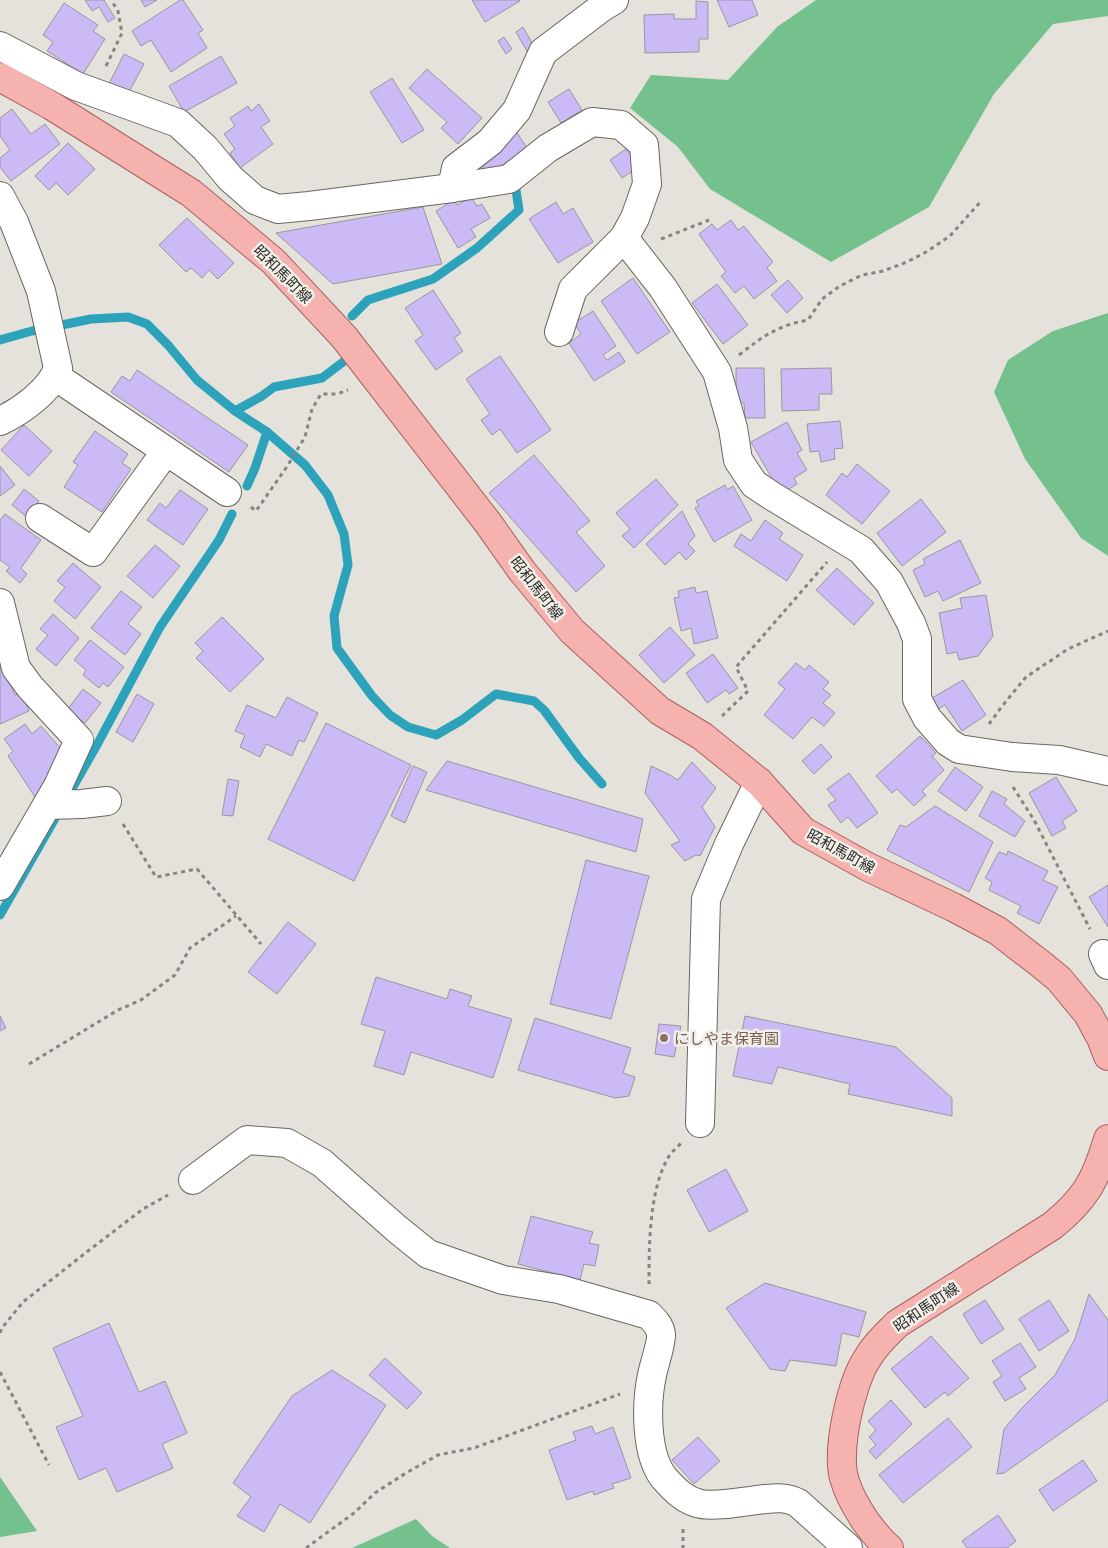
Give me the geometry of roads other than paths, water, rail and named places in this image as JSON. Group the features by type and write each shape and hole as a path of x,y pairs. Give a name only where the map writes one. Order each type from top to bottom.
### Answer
{"main road":[{"name":"昭和馬町線","path":"0,78 52,106 191,193 273,261 344,337 488,522 522,571 572,631 660,712 702,736 760,782 803,831 868,867 953,907 998,932 1042,965 1059,979 1088,1014 1108,1056"},
{"name":"昭和馬町線","path":"889,1548 860,1513 844,1481 842,1445 848,1411 866,1360 882,1338 897,1324 1052,1226 1075,1207 1093,1181 1108,1139"}],"street":[{"path":"452,188 456,168 490,142 517,110 543,52 614,0"},
{"path":"0,46 76,86 178,123 205,148 230,178 255,200 278,208 310,206 509,179 548,148 592,122 621,124 644,145 647,184 635,218 630,245 573,289 558,332"},
{"path":"0,196 14,222 41,291 58,368 55,376 38,396 0,421"},
{"path":"630,245 663,288 717,372 733,428 738,460 754,484 861,550 889,582 911,623 917,639 917,699 927,718 948,742 959,748 980,752 1012,757 1059,760 1108,771"},
{"path":"55,376 227,492"},
{"path":"40,518 93,552 166,451"},
{"path":"0,603 8,628 16,668 30,687 79,740 58,786 0,886"},
{"path":"700,1122 706,898 729,844 760,782"},
{"path":"47,804 94,802"},
{"path":"193,1180 247,1140 288,1142 322,1163 428,1254 503,1280 559,1289 648,1315 658,1324 661,1334 650,1383 648,1425 653,1457 660,1473 672,1488 697,1504 721,1504 778,1498 790,1499 798,1503 848,1548"}],"waterway":[{"path":"352,316 368,300 433,279 477,248 519,210 516,190"},
{"path":"0,340 32,331 91,319 128,317 147,324 168,345 197,380 235,411 267,432 305,465 328,495 344,534 348,565 334,616 337,648 372,696 390,715 408,727 436,735 462,720 496,694 534,701 544,710 579,758 602,784"},
{"path":"235,411 274,387 322,378 343,362"},
{"path":"247,486 267,432"},
{"path":"0,915 98,743 160,627 219,540 232,514"}],"place":[{"name":"にしやま保育園","path":"664,1038"}]}
